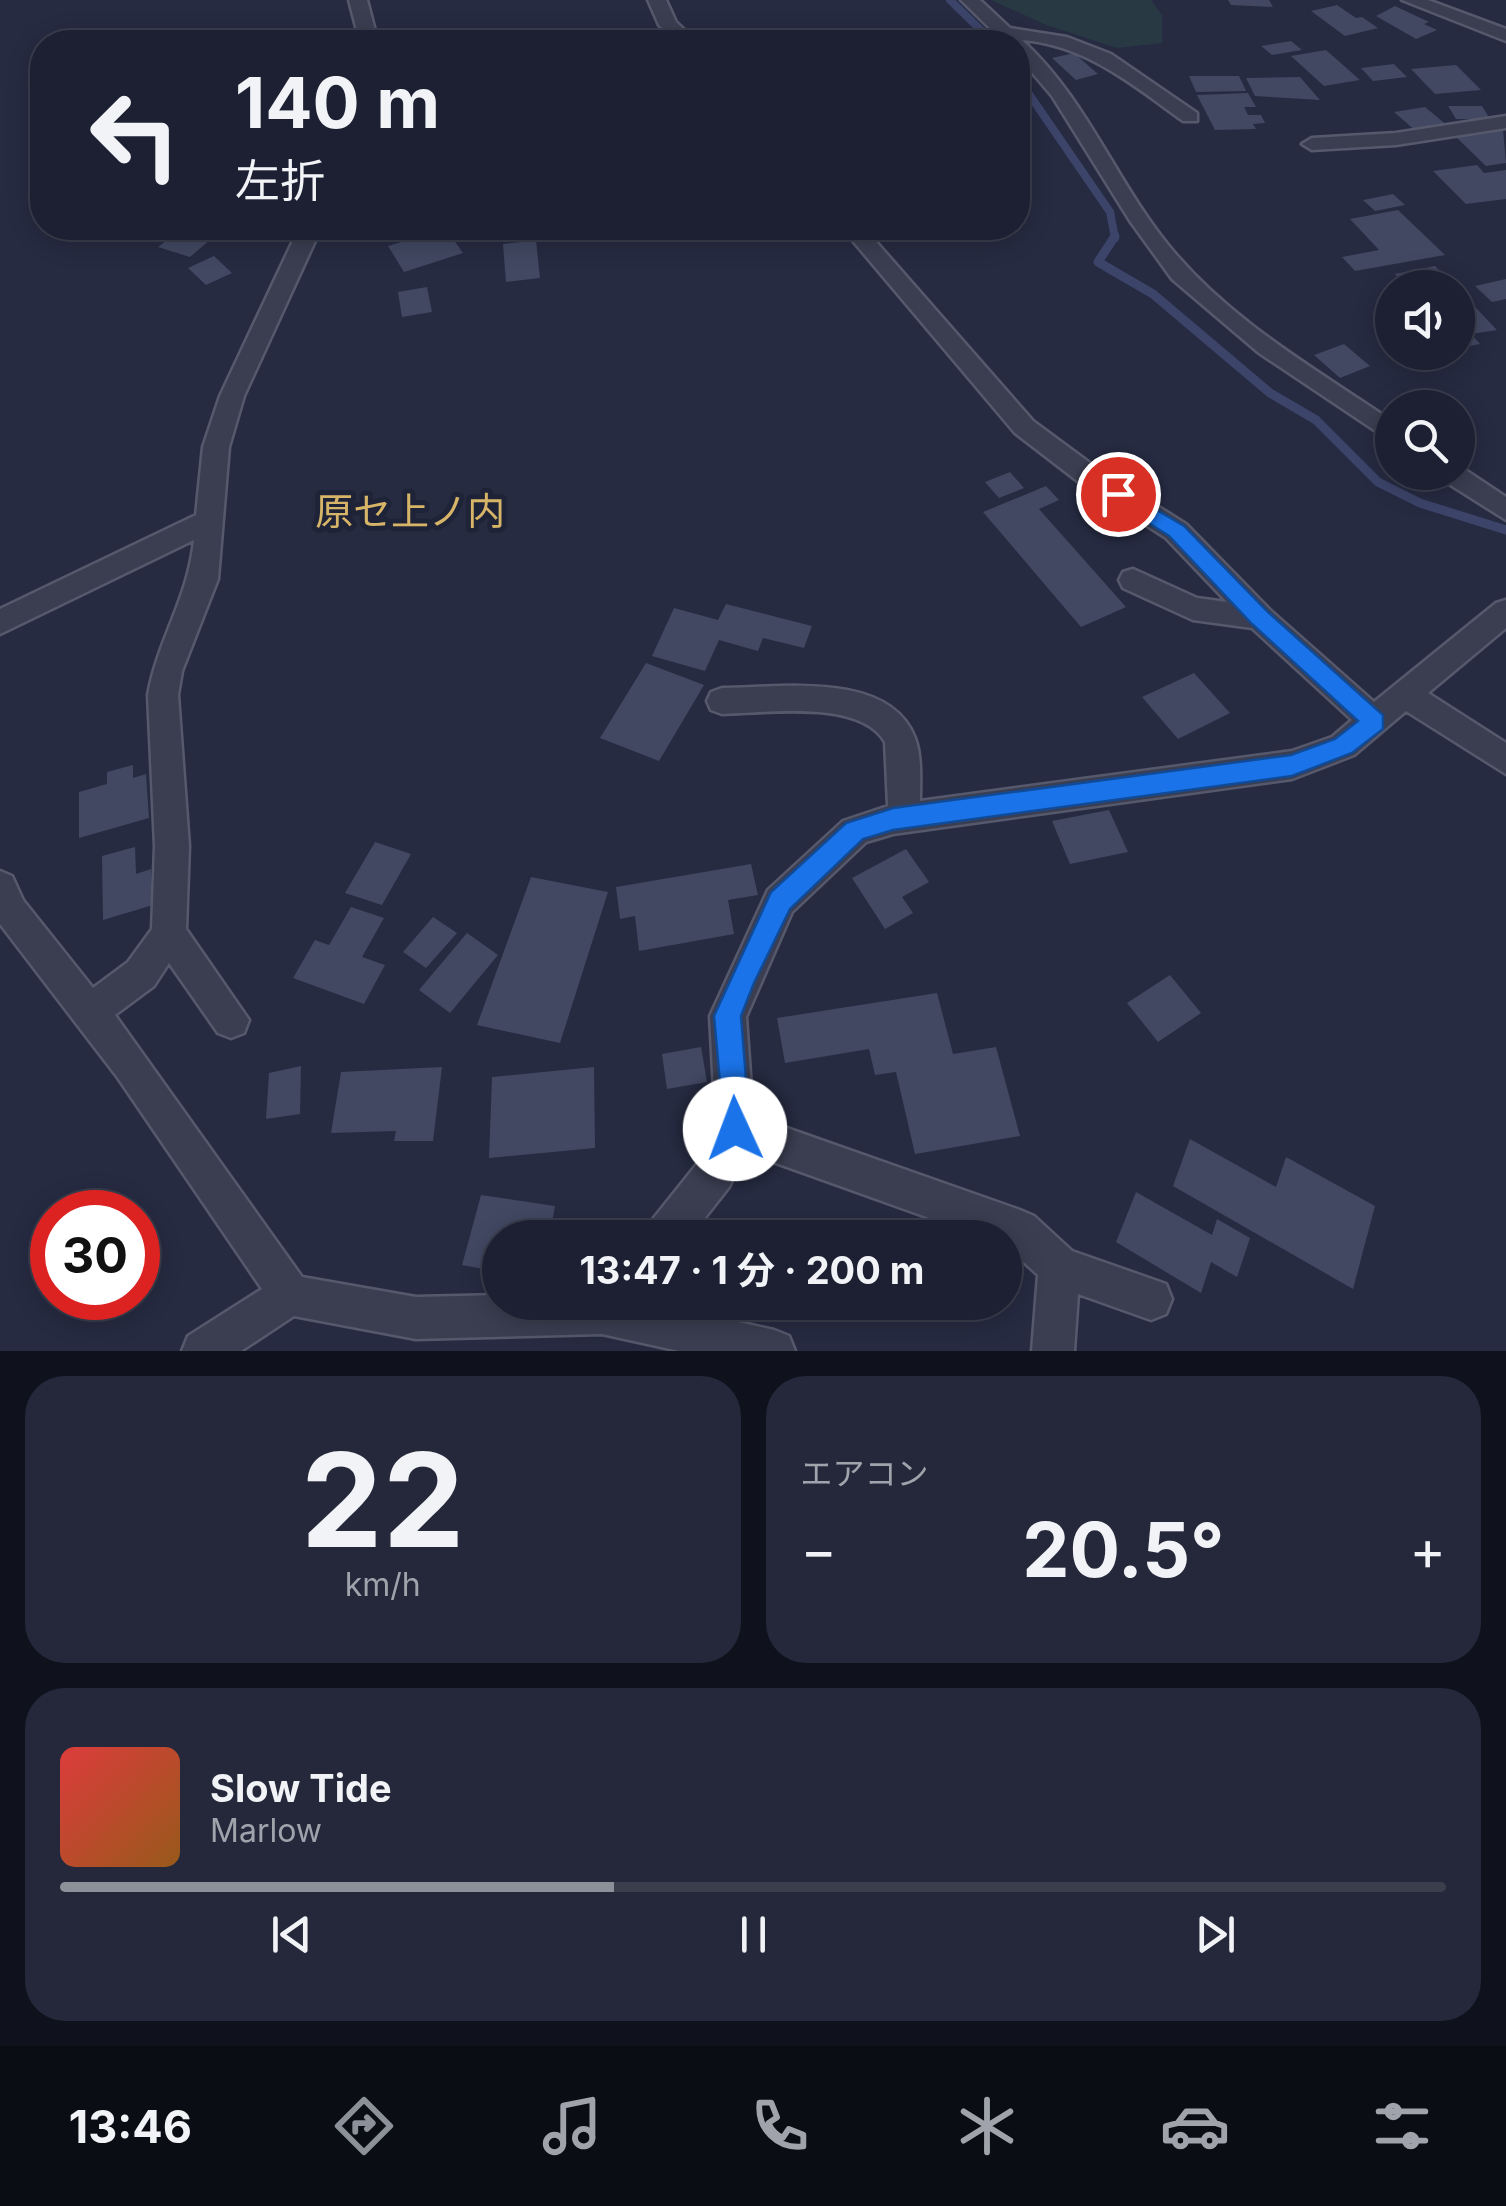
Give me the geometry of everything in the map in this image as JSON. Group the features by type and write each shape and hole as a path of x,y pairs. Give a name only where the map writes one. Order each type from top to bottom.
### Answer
{"street":[{"path":"358,0 366,30"},
{"path":"657,0 674,30"},
{"path":"970,0 1002,30"},
{"path":"1412,0 1506,35"},
{"path":"1030,38 1052,36 1089,48 1190,117"},
{"path":"1030,57 1077,115 1171,261 1268,348 1375,421"},
{"path":"1312,144 1396,139 1506,122"},
{"path":"90,1012 140,974 169,934 172,846 163,695 167,671 204,579 216,447 232,396 304,240"},
{"path":"863,240 1024,426 1090,476 1176,531 1260,618 1375,722"},
{"path":"1475,489 1506,510"},
{"path":"0,622 209,521"},
{"path":"1133,580 1193,609 1260,618"},
{"path":"677,1220 714,1173 735,1129 728,1016 780,901 855,831 905,817 1292,765 1343,746 1506,611"},
{"path":"1407,696 1506,760"},
{"path":"722,701 843,702 879,711 900,738 905,817"},
{"path":"0,887 11,912 90,1012 290,1294 416,1318 482,1315"},
{"path":"169,934 230,1020"},
{"path":"735,1129 1020,1230 1059,1267 1151,1299"},
{"path":"1053,1351 1059,1267"},
{"path":"204,1351 290,1294"},
{"path":"653,1320 774,1351"}],"shaded area":[{"path":"991,0 1151,0 1162,15 1162,43 1117,48 1046,25"}],"building":[{"path":"1228,0 1269,0 1273,7 1231,5"},
{"path":"1337,5 1378,28 1345,36 1311,11"},
{"path":"1395,6 1437,30 1416,39 1376,16"},
{"path":"1291,41 1302,50 1272,55 1261,46"},
{"path":"1326,50 1360,80 1324,86 1291,56"},
{"path":"1074,53 1098,74 1076,80 1052,58"},
{"path":"1394,64 1407,77 1373,81 1361,68"},
{"path":"1456,65 1481,90 1435,94 1411,69"},
{"path":"1189,76 1239,76 1246,91 1196,92"},
{"path":"1300,77 1320,100 1255,96 1246,78"},
{"path":"1248,93 1256,107 1244,107 1248,115 1261,115 1265,123 1253,124 1256,129 1215,130 1197,95"},
{"path":"1448,106 1482,106 1490,119 1456,119"},
{"path":"1425,107 1448,126 1417,132 1394,112"},
{"path":"1503,129 1506,163 1486,166 1455,136"},
{"path":"1477,165 1484,173 1506,170 1506,199 1466,204 1433,171"},
{"path":"1393,194 1405,205 1375,211 1363,200"},
{"path":"1398,210 1445,255 1355,271 1342,257 1379,250 1350,219"},
{"path":"167,240 210,240 190,257 158,247"},
{"path":"408,240 454,240 463,253 404,272 388,246"},
{"path":"536,240 540,278 506,282 503,244"},
{"path":"214,256 232,273 206,285 188,268"},
{"path":"1506,279 1506,299 1492,302 1475,286"},
{"path":"427,287 432,312 402,317 398,292"},
{"path":"1475,307 1497,330 1475,333"},
{"path":"1344,344 1370,366 1340,378 1314,355"},
{"path":"1010,472 1024,488 999,498 985,482"},
{"path":"1046,486 1059,500 1039,509 1126,607 1081,627 983,512"},
{"path":"726,604 812,626 804,648 763,638 758,651 719,640 705,671 652,656 674,608 718,620"},
{"path":"646,663 704,685 659,761 600,738"},
{"path":"1194,673 1230,713 1178,739 1142,697"},
{"path":"133,765 133,778 146,774 149,818 79,838 79,792 107,784 107,772"},
{"path":"1109,810 1128,852 1070,864 1052,821"},
{"path":"375,842 411,854 382,905 345,893"},
{"path":"135,847 136,874 151,869 153,905 103,920 102,856"},
{"path":"906,849 929,882 902,897 913,913 885,929 852,878"},
{"path":"751,864 758,895 728,900 734,934 639,951 635,916 620,919 616,887"},
{"path":"531,877 608,892 560,1043 477,1025"},
{"path":"351,907 384,918 362,957 385,965 364,1004 293,978 315,940 329,945"},
{"path":"433,917 457,933 426,968 403,952"},
{"path":"467,933 498,955 450,1013 419,990"},
{"path":"1170,975 1201,1013 1158,1042 1127,1003"},
{"path":"937,993 953,1054 996,1047 1020,1136 915,1154 896,1072 875,1075 869,1049 785,1063 777,1018"},
{"path":"701,1047 707,1082 667,1089 662,1054"},
{"path":"301,1066 300,1114 266,1119 269,1073"},
{"path":"442,1067 433,1141 394,1141 396,1131 331,1133 341,1072"},
{"path":"594,1067 595,1148 489,1158 492,1077"},
{"path":"1190,1139 1276,1187 1286,1157 1375,1206 1353,1289 1173,1186"},
{"path":"1136,1192 1212,1235 1217,1219 1250,1238 1237,1277 1211,1262 1201,1293 1116,1242"},
{"path":"481,1195 555,1206 552,1220 482,1220 482,1269 462,1265"}],"waterway":[{"path":"950,0 981,30"},
{"path":"1030,95 1110,212 1115,236"},
{"path":"1115,236 1098,262 1153,294 1270,393 1316,420 1378,482 1420,503 1506,530"}],"district":[{"name":"原セ上ノ内","path":"410,511"}],"route":[{"path":"735,1129 728,1016 743,978 780,901 855,831 893,819 1292,765 1343,746 1375,722 1260,618 1176,531 1118,494"}]}
